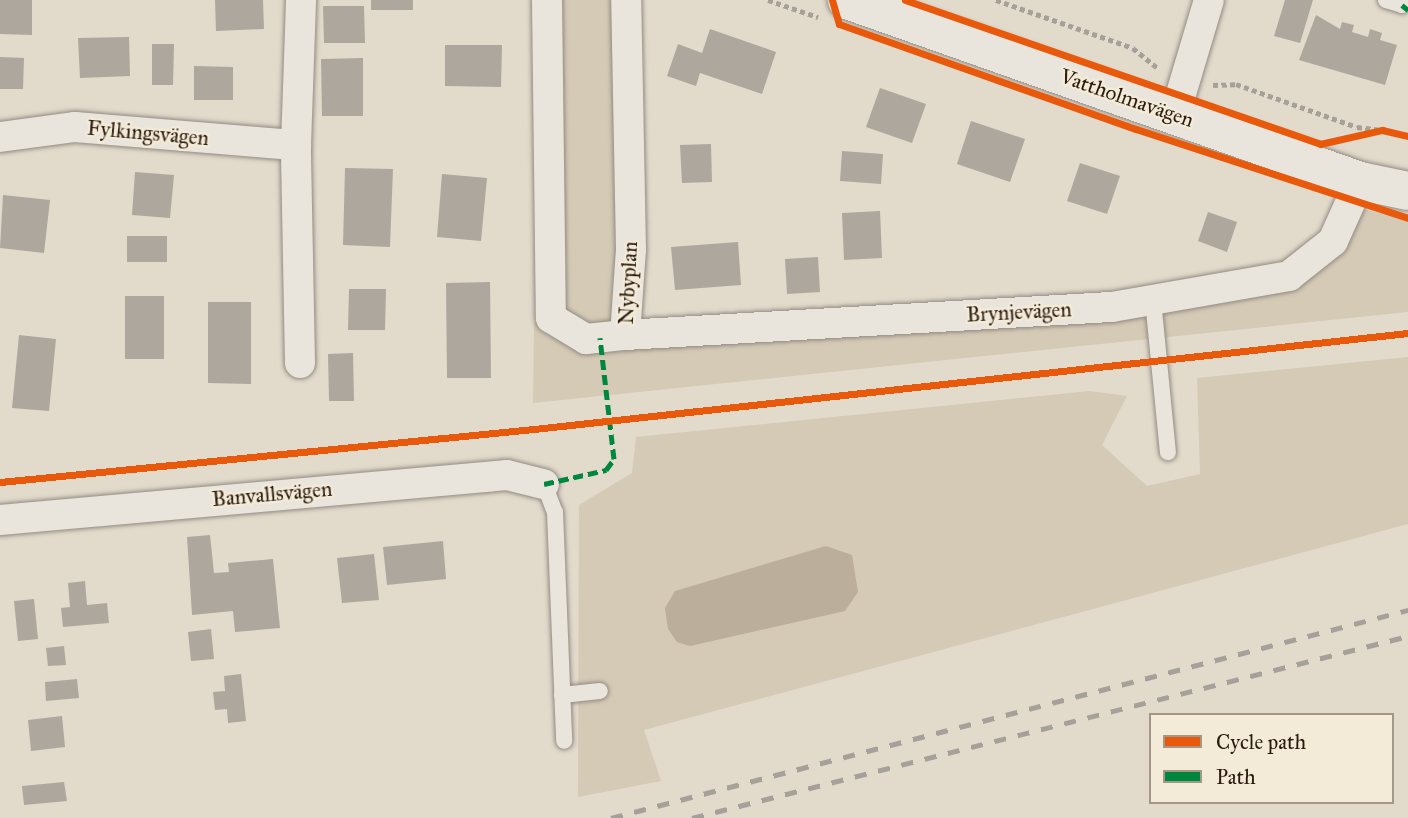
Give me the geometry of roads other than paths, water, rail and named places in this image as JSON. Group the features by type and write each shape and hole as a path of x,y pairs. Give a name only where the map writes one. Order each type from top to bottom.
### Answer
{"main road":[{"name":"Vattholmavägen","path":"847,0 1360,181 1408,191"}],"street":[{"path":"300,363 296,145 301,0"},
{"name":"Nybyplan","path":"547,0 551,318 586,339 625,335 631,250 626,0"},
{"path":"1175,114 1209,0"},
{"name":"Fylkingsvägen","path":"0,137 75,127 296,145"},
{"name":"Brynjevägen","path":"625,335 1112,307 1289,276 1333,241 1360,181"},
{"name":"Banvallsvägen","path":"0,520 507,475 544,484"}],"lane":[{"path":"1386,0 1402,5 1404,0"},
{"path":"1153,300 1168,452"},
{"path":"544,484 555,512 564,741"},
{"path":"562,695 600,691"}],"railway":[{"path":"611,818 1408,610"},
{"path":"692,818 1408,636"}]}
